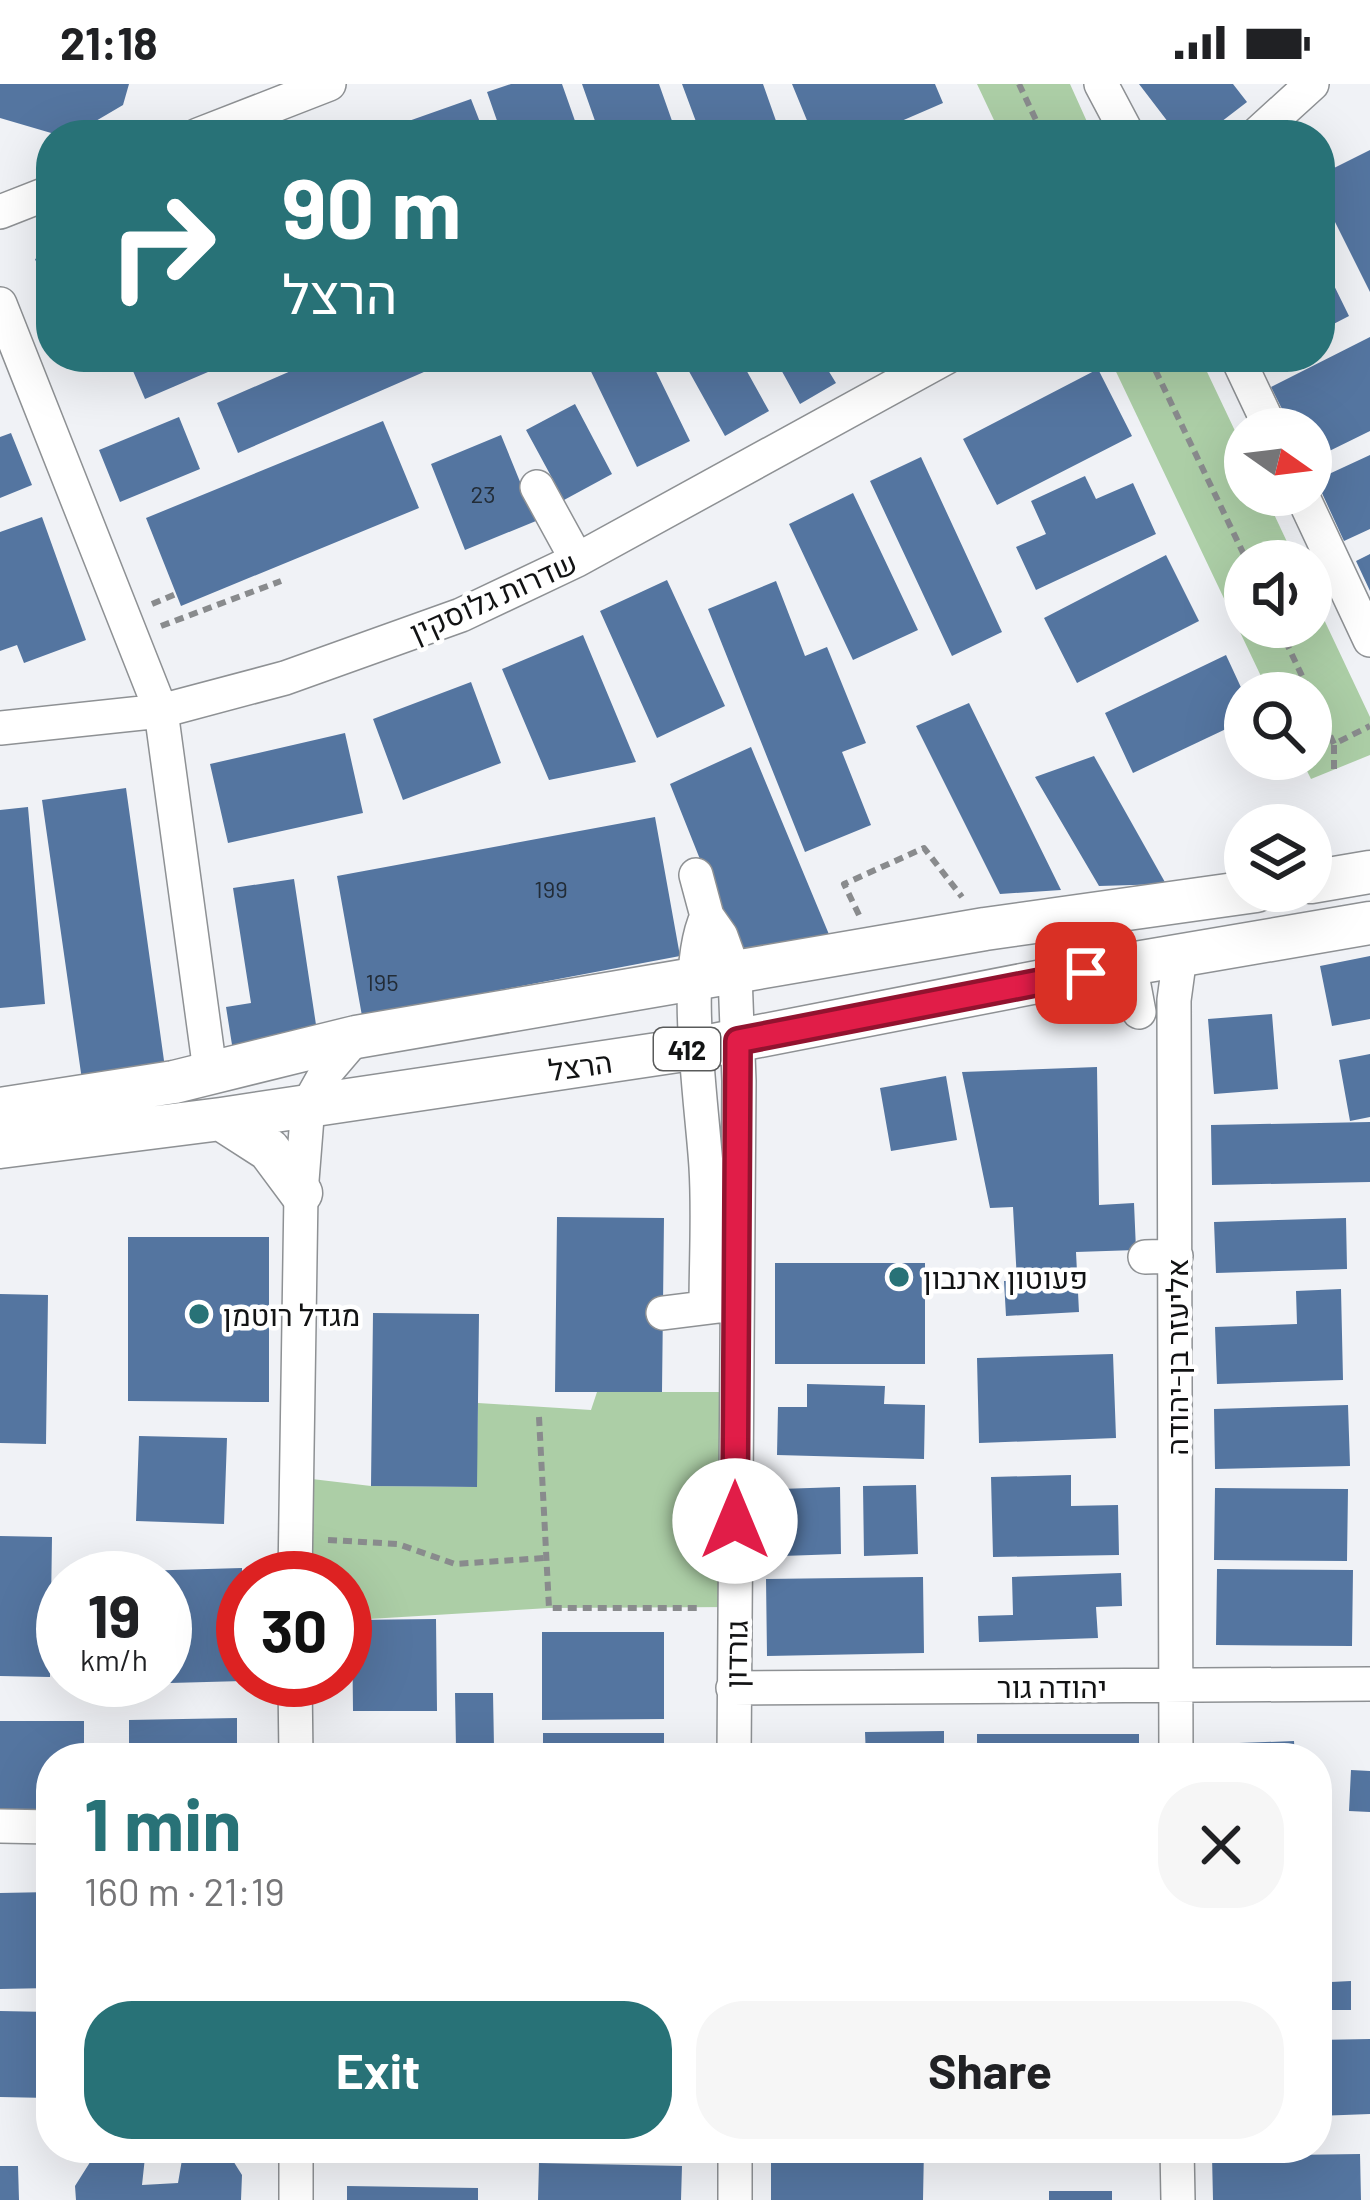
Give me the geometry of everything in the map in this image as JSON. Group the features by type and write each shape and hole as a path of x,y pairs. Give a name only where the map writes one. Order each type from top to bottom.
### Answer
{"main road":[{"path":"1332,878 1370,872"},
{"name":"412","path":"0,1109 174,1082 356,1037 986,929 1224,896"},
{"name":"הרצל","path":"0,1148 718,1044 1370,923"},
{"path":"221,1119 269,1150 301,1193"}],"street":[{"path":"237,120 329,84"},
{"path":"1101,84 1120,120"},
{"path":"1272,120 1312,84"},
{"path":"0,212 36,198"},
{"path":"0,304 161,711 210,1071"},
{"name":"שדרות גלוסקין","path":"0,728 161,711 285,678 461,614 577,560 920,372"},
{"path":"1244,372 1260,408"},
{"path":"537,487 577,560"},
{"path":"1312,516 1370,640"},
{"path":"696,875 707,916 721,936 715,977 718,1044"},
{"name":"אליעזר בן-יהודה","path":"1176,1743 1160,1257 1180,956"},
{"path":"1130,964 1139,1012"},
{"path":"295,1551 301,1193 308,1105 326,1071 356,1037"},
{"name":"גורדון","path":"718,1044 707,1199 720,1306 736,1607 734,1743"},
{"path":"663,1313 720,1306"},
{"name":"יהודה גור","path":"733,1688 1370,1684"},
{"path":"295,1707 296,1743"},
{"path":"0,1826 36,1827"},
{"path":"296,2163 296,2200"},
{"path":"735,2163 735,2200"},
{"path":"1177,2163 1178,2200"}],"path":[{"path":"1019,84 1036,120"},
{"path":"1156,372 1237,540"},
{"path":"164,622 280,581"},
{"path":"145,606 176,594"},
{"path":"1334,743 1370,726"},
{"path":"1332,739 1334,770"},
{"path":"876,951 844,884 924,848 986,929"},
{"path":"539,1417 549,1608 736,1607"},
{"path":"343,1539 398,1544 455,1564 547,1558"}],"green space":[{"path":"977,84 1070,84 1086,120 994,120"},
{"path":"1116,372 1207,372 1224,408 1224,516 1275,516 1286,540 1224,540 1224,598"},
{"path":"1332,636 1370,717 1370,755 1332,770 1332,672 1259,672 1248,648 1332,648"},
{"path":"597,1392 735,1392 735,1607 549,1608 372,1619 372,1551 295,1551 295,1477 371,1486 476,1487 478,1403 591,1410"}],"building":[{"path":"0,84 129,84 123,105 98,120 36,120 36,129 0,118"},
{"path":"511,84 562,84 575,120 497,120 487,92"},
{"path":"582,84 659,84 672,120 595,120"},
{"path":"682,84 763,84 776,120 695,120"},
{"path":"792,84 935,84 943,103 904,120 807,120"},
{"path":"1139,84 1233,84 1247,102 1224,120 1167,120"},
{"path":"471,99 479,120 412,120"},
{"path":"1370,150 1370,292 1335,222 1335,168"},
{"path":"1335,288 1349,316 1335,323"},
{"path":"1370,337 1370,431 1332,450 1332,408 1282,408 1271,387 1301,372 1335,372 1335,355"},
{"path":"133,372 208,372 145,399"},
{"path":"288,372 424,372 238,453 217,403"},
{"path":"591,372 656,372 690,441 637,467"},
{"path":"689,372 747,372 769,411 725,436"},
{"path":"782,372 829,372 836,383 800,404"},
{"path":"1092,372 1100,372 1132,436 997,505 963,439"},
{"path":"575,404 612,474 564,500 526,430"},
{"path":"179,417 200,469 120,502 99,450"},
{"path":"383,421 419,508 181,606 146,518"},
{"path":"11,433 32,485 0,498 0,437"},
{"path":"501,435 536,521 465,550 431,464"},
{"path":"1370,455 1370,529 1344,541 1332,515 1332,473"},
{"path":"921,457 1002,632 952,656 870,481"},
{"path":"1085,476 1096,499 1133,483 1156,534 1036,590 1016,547 1046,534 1031,501"},
{"path":"853,493 918,630 853,660 789,524"},
{"path":"42,517 86,640 24,663 17,645 0,651 0,532"},
{"path":"1370,554 1370,591 1356,561"},
{"path":"1166,555 1199,621 1077,683 1044,618"},
{"path":"667,580 725,706 657,738 600,611"},
{"path":"776,581 805,656 827,647 866,743 842,752 871,825 805,852 708,609"},
{"path":"583,635 636,762 549,780 502,669"},
{"path":"1226,655 1234,672 1224,672 1224,730 1133,773 1105,713"},
{"path":"471,682 501,763 403,800 373,719"},
{"path":"969,703 1061,890 1000,894 916,726"},
{"path":"345,733 363,813 228,843 210,764"},
{"path":"751,747 833,944 739,957 670,784"},
{"path":"1094,756 1166,884 1099,886 1035,777"},
{"path":"126,788 166,1075 83,1087 42,800"},
{"path":"28,807 45,1004 0,1008 0,810"},
{"path":"655,817 680,956 362,1016 337,876"},
{"path":"294,879 318,1038 233,1051 226,1007 251,1003 233,888"},
{"path":"1370,956 1370,1019 1332,1026 1320,966"},
{"path":"1272,1014 1278,1089 1214,1094 1208,1019"},
{"path":"1370,1054 1370,1117 1350,1121 1339,1060"},
{"path":"1097,1067 1099,1205 1134,1203 1136,1250 1076,1252 1079,1312 1006,1316 1004,1281 1017,1281 1013,1207 990,1208 962,1072"},
{"path":"946,1076 957,1140 891,1151 880,1088"},
{"path":"1370,1122 1370,1182 1212,1185 1211,1125"},
{"path":"557,1217 664,1218 662,1392 555,1392"},
{"path":"1346,1218 1347,1269 1216,1273 1214,1222"},
{"name":"מגדל רוטמן","path":"128,1237 269,1237 269,1402 128,1401"},
{"path":"775,1263 925,1263 925,1364 775,1364"},
{"path":"1341,1289 1343,1380 1217,1384 1215,1327 1297,1324 1296,1291"},
{"path":"0,1294 48,1295 46,1444 0,1443"},
{"path":"373,1313 479,1314 477,1487 371,1486"},
{"path":"1113,1354 1116,1438 979,1443 977,1358"},
{"path":"807,1384 885,1386 884,1404 925,1405 924,1459 777,1455 778,1407 807,1407"},
{"path":"1348,1405 1350,1466 1215,1469 1214,1409"},
{"path":"139,1436 227,1438 224,1524 136,1521"},
{"path":"1071,1475 1071,1506 1118,1505 1119,1555 993,1557 991,1477"},
{"path":"916,1485 918,1554 864,1556 863,1486"},
{"path":"840,1487 841,1554 782,1556 780,1489"},
{"path":"1215,1488 1348,1489 1347,1561 1214,1560"},
{"path":"0,1536 52,1537 52,1551 36,1551 36,1677 0,1676"},
{"path":"192,1569 216,1569 216,1682 192,1682"},
{"path":"1217,1569 1353,1570 1352,1646 1216,1645"},
{"path":"1121,1573 1122,1606 1096,1607 1098,1638 979,1642 978,1616 1013,1615 1012,1577"},
{"path":"923,1577 924,1653 767,1656 766,1579"},
{"path":"436,1619 437,1711 353,1711 353,1707 372,1707 372,1620"},
{"path":"542,1632 664,1632 664,1719 542,1720"},
{"path":"455,1693 493,1693 494,1743 456,1743"},
{"path":"237,1718 237,1743 129,1743 129,1720"},
{"path":"0,1721 84,1721 84,1743 36,1743 36,1817 0,1817"},
{"path":"944,1731 944,1743 865,1743 865,1732"},
{"path":"543,1733 664,1733 664,1743 543,1743"},
{"path":"977,1734 1139,1734 1139,1743 977,1743"},
{"path":"1351,1770 1370,1771 1370,1812 1349,1811"},
{"path":"36,1892 36,1988 0,1989 0,1893"},
{"path":"1351,1981 1351,2010 1332,2010 1332,1982"},
{"path":"0,2011 36,2012 36,2098 0,2097"},
{"path":"1370,2039 1370,2114 1332,2115 1332,2040"},
{"path":"1332,2154 1360,2154 1361,2200 1213,2200 1212,2163 1332,2163"},
{"path":"90,2163 144,2163 142,2185 178,2183 181,2163 234,2163 242,2175 241,2200 76,2200 75,2186"},
{"path":"539,2163 682,2166 681,2200 538,2200"},
{"path":"771,2163 924,2163 923,2200 771,2200"},
{"path":"0,2166 18,2166 19,2200 0,2200"},
{"path":"347,2186 478,2188 478,2200 347,2200"},
{"path":"1049,2191 1112,2191 1112,2200 1049,2200"}],"place":[{"name":"פעוטון ארנבון","path":"899,1277"},
{"name":"מגדל רוטמן","path":"199,1314"}],"route":[{"path":"735,1521 738,1041 1086,973"}]}
